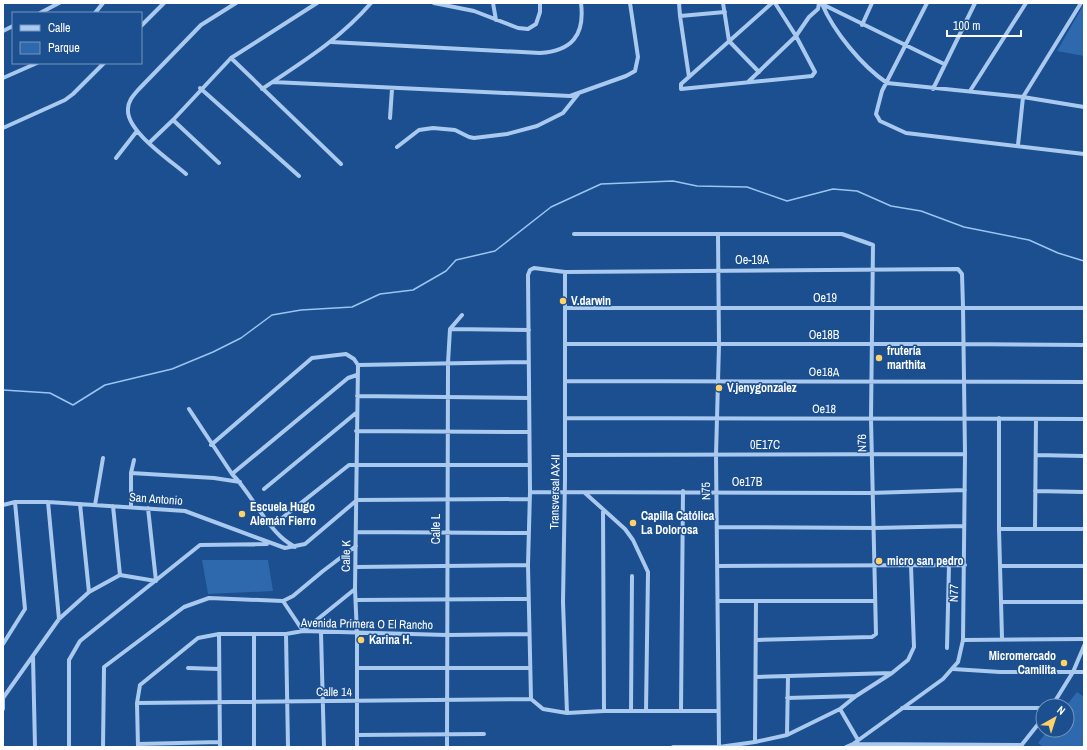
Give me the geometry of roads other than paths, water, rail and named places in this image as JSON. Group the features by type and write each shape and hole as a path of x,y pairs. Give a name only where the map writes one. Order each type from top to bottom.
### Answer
{"street":[{"path":"42,12 59,3"},
{"path":"96,12 103,3"},
{"path":"142,25 164,3"},
{"path":"186,174 137,131 128,117 130,100 200,25 236,3"},
{"path":"149,142 172,120 200,88 231,58 317,3"},
{"path":"262,89 331,42 356,20 371,3"},
{"path":"434,3 448,4 518,28 528,29 536,24 538,20 540,3"},
{"path":"493,3 496,20"},
{"path":"331,42 540,54 551,53 562,50 575,40 581,26 583,15 581,3"},
{"path":"273,82 392,89 570,96 626,76 635,71 638,58 630,3"},
{"path":"678,3 689,77"},
{"path":"724,3 729,41 758,72"},
{"path":"772,3 681,84 681,89 810,77 815,72 776,3"},
{"path":"748,83 796,36 809,17 818,9 821,3"},
{"path":"821,3 862,25 944,64"},
{"path":"821,3 833,24 854,51 875,75 887,83 933,89 970,91 1023,97 1084,107"},
{"path":"862,25 872,3"},
{"path":"928,3 882,91 877,109 878,118 891,127 906,133 1018,145 1084,154"},
{"path":"933,89 975,3"},
{"path":"970,91 1026,3"},
{"path":"1018,145 1023,97 1081,3"},
{"path":"680,16 724,12"},
{"path":"3,31 12,26"},
{"path":"231,58 341,164"},
{"path":"3,78 35,64"},
{"path":"3,128 65,100 74,94 103,64"},
{"path":"200,88 299,176"},
{"path":"390,118 392,89"},
{"path":"397,147 419,130 433,128 455,130 468,137 474,138 507,134 537,126 563,113 580,92"},
{"path":"172,120 219,163"},
{"path":"116,158 137,131"},
{"path":"574,234 718,235"},
{"name":"N76","path":"718,235 842,234 872,244 873,249 874,308 871,419 876,634 874,636 757,640"},
{"name":"N75","path":"718,235 719,345 716,418 716,492 719,747"},
{"name":"Oe-19A","path":"529,330 528,275 532,269 565,272 719,270 961,270"},
{"name":"N77","path":"846,747 853,744 932,688 953,669 961,654 963,640 965,565 965,454 961,270"},
{"name":"Transversal AX-II","path":"565,272 566,455 564,492 563,602 567,713"},
{"name":"Oe19","path":"565,308 1084,308"},
{"path":"450,329 462,315"},
{"path":"450,329 529,330 530,499 528,599 531,699 544,709 567,713 604,711 718,711"},
{"name":"Calle L","path":"447,747 446,499 450,329"},
{"name":"Oe18B","path":"565,344 963,344 1084,346"},
{"path":"211,445 312,358 346,354 354,359 358,365 529,362"},
{"name":"Calle K","path":"357,747 357,634 355,589 357,532 356,413 358,365"},
{"path":"232,474 348,378 357,375"},
{"name":"Oe18A","path":"565,381 872,383 1084,382"},
{"path":"357,396 529,398"},
{"path":"189,409 211,445 272,526 280,536 296,547 305,544 357,500 530,499"},
{"path":"264,489 356,413"},
{"name":"Oe18","path":"565,418 1084,419"},
{"path":"999,418 999,529 1002,638"},
{"path":"1035,528 1036,418"},
{"path":"356,431 447,430 529,432"},
{"name":"0E17C","path":"566,455 965,454"},
{"path":"1036,455 1084,456"},
{"path":"95,505 103,458"},
{"path":"131,507 131,473 134,460"},
{"path":"272,526 349,465 530,465"},
{"path":"131,473 214,478 240,482"},
{"name":"Oe17B","path":"530,492 873,492 965,490"},
{"name":"N75","path":"681,711 683,491"},
{"path":"1035,491 1084,492"},
{"path":"585,493 603,511 625,529 633,540 648,572 646,711"},
{"path":"3,644 24,609 15,502"},
{"name":"San Antonio","path":"3,505 15,502 48,502 185,511 270,544 285,548 296,547"},
{"path":"48,502 59,620"},
{"path":"80,504 89,592"},
{"path":"113,506 120,575"},
{"path":"148,508 156,581"},
{"path":"603,511 604,711"},
{"path":"717,528 874,528 964,526"},
{"path":"999,529 1084,529"},
{"path":"357,532 529,533"},
{"path":"276,545 280,536"},
{"path":"69,747 69,660 80,641 200,546 270,544"},
{"path":"103,747 104,667 184,607 209,598 283,601 293,596 322,571 356,546"},
{"path":"356,567 528,565"},
{"path":"717,566 874,567 965,565"},
{"path":"673,747 719,747 755,742 787,735 840,709 856,696 892,673 908,660 914,647 911,566"},
{"path":"947,648 949,566"},
{"path":"1000,566 1084,566"},
{"path":"3,709 3,698 59,620 89,592 120,575 156,581"},
{"path":"631,711 632,576"},
{"path":"283,601 303,631 355,589"},
{"path":"356,600 528,599"},
{"path":"718,601 875,601"},
{"path":"755,742 757,640 756,601"},
{"path":"1001,602 1084,602"},
{"name":"Avenida Primera O El Rancho","path":"138,746 137,702 140,685 198,638 218,634 286,634 303,631 357,634 529,634"},
{"path":"321,633 324,747"},
{"path":"138,746 220,745 218,634"},
{"path":"254,634 254,747"},
{"path":"286,634 288,747"},
{"path":"963,640 1002,638 1084,639"},
{"path":"1057,698 1073,672 1084,646"},
{"path":"33,657 35,747"},
{"path":"188,668 219,669"},
{"path":"357,668 529,668"},
{"path":"953,669 1000,672 1084,672"},
{"path":"756,677 892,673"},
{"path":"787,735 788,677"},
{"path":"787,698 856,696"},
{"name":"Calle 14","path":"137,702 254,703 288,701 356,702 531,699"},
{"path":"902,708 1035,708"},
{"path":"840,709 858,740"},
{"path":"853,744 1021,746 1035,728"},
{"path":"357,736 484,734"}],"waterway":[{"path":"3,390 50,393 73,405 105,385 172,369 213,352 241,338 272,315 301,310 352,307 380,294 413,290 446,271 456,260 495,251 551,207 601,184 673,181 697,186 747,187 787,201 833,189 857,191 891,206 921,211 964,227 1029,240 1058,253 1084,261"}],"place":[{"name":"V.darwin","path":"563,301"},
{"name":"frutería marthita","path":"879,358"},
{"name":"V.jenygonzalez","path":"719,388"},
{"name":"Escuela Hugo Alemán Fierro","path":"242,514"},
{"name":"Capilla Católica La Dolorosa","path":"633,523"},
{"name":"micro san pedro","path":"879,561"},
{"name":"Karina H.","path":"361,640"},
{"name":"Micromercado Camilita","path":"1064,663"}]}
